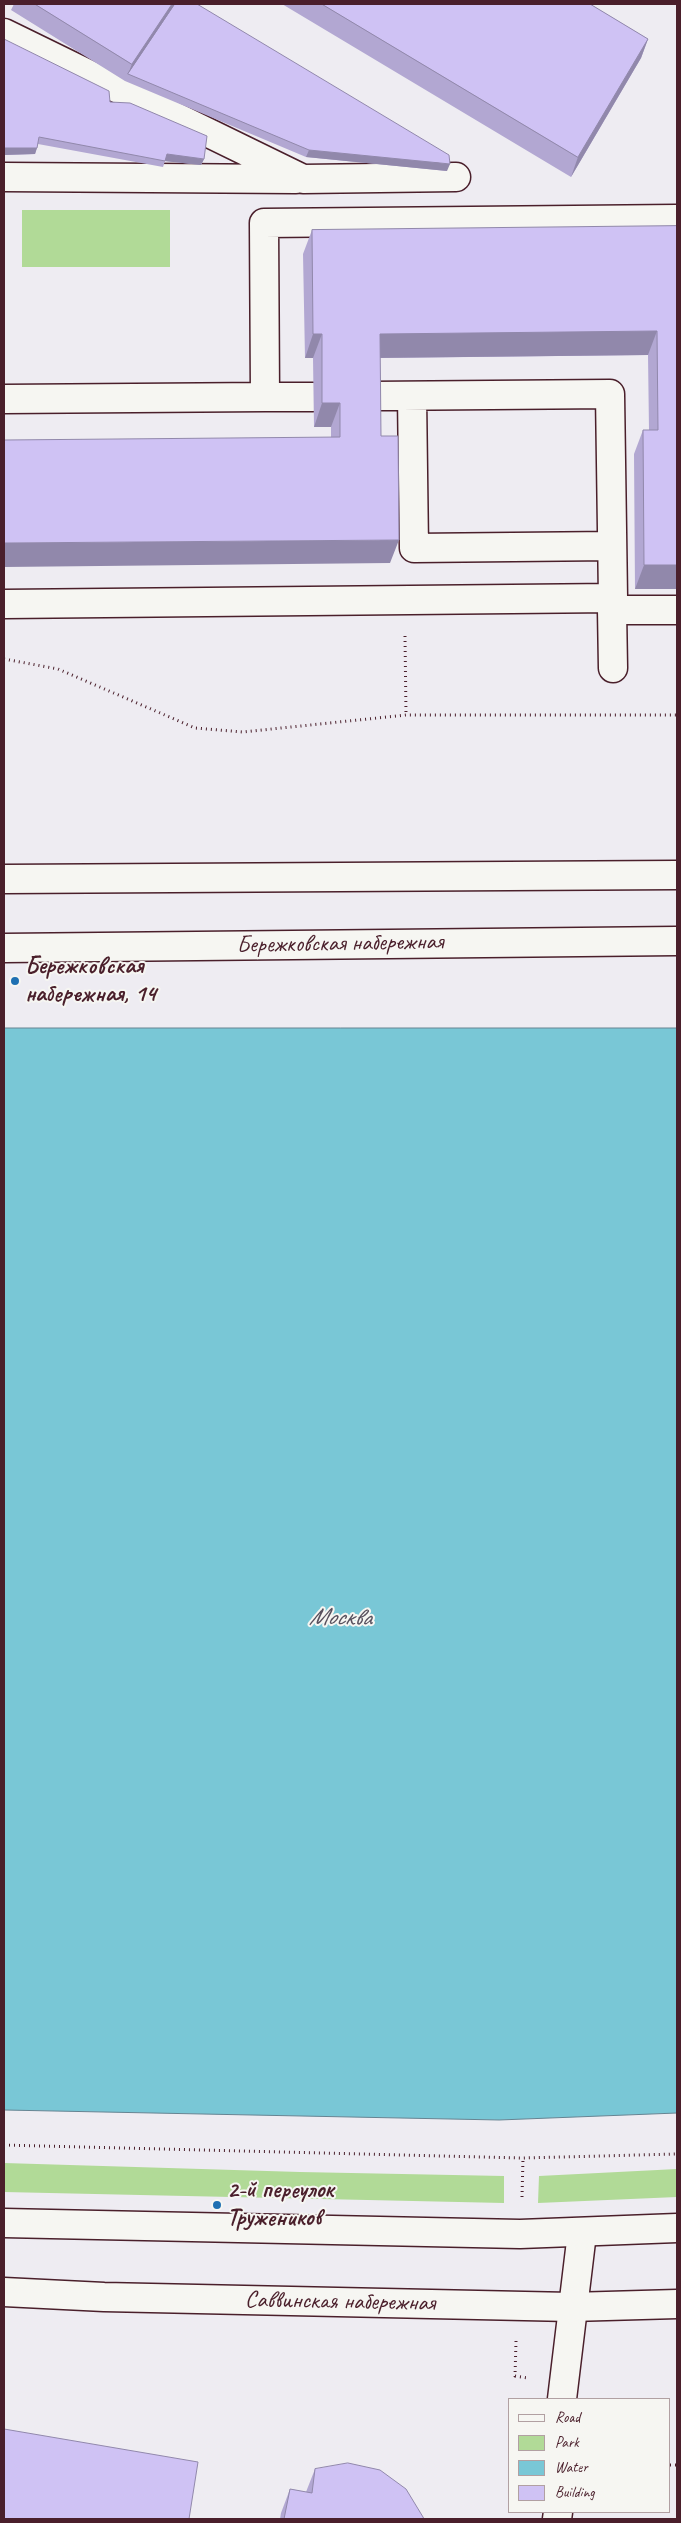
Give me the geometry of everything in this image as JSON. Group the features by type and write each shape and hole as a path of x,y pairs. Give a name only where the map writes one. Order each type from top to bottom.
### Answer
{"main road":[{"path":"4,33 302,179"},
{"path":"4,176 302,179 456,177"},
{"path":"265,397 264,223 677,219"},
{"path":"372,396 610,394 613,668"},
{"path":"412,396 414,548 612,546"},
{"path":"4,399 313,397"},
{"path":"4,604 404,600 612,604 677,610"},
{"path":"4,879 677,875"},
{"name":"Бережковская набережная","path":"4,948 677,941"},
{"path":"4,2223 520,2234 677,2228"},
{"path":"562,2398 582,2233"},
{"name":"Саввинская набережная","path":"4,2292 104,2296 675,2308"}],"path":[{"path":"404,600 406,715"},
{"path":"4,659 58,668 195,728 243,732 406,715 677,715"},
{"path":"4,2145 524,2158 677,2154"},
{"path":"522,2204 524,2158"}],"green space":[{"path":"22,210 170,210 170,267 22,267"},
{"path":"4,2163 504,2176 504,2203 4,2192"},
{"path":"677,2169 677,2197 538,2203 539,2176"}],"water":[{"name":"Москва","path":"4,1028 677,1028 677,2113 499,2120 4,2110"}],"building":[{"path":"35,4 172,4 132,64"},
{"path":"175,4 197,4 449,155 450,164 309,150 128,74"},
{"path":"322,4 590,4 648,39 578,157"},
{"path":"4,39 109,91 110,102 130,103 207,136 204,159 167,154 165,161 39,137 37,148 4,148"},
{"path":"677,226 677,565 644,565 643,430 658,430 657,331 380,334 381,436 398,436 399,540 4,543 4,440 340,437 340,403 322,403 322,334 313,334 312,230"},
{"path":"4,2429 198,2462 189,2519 4,2519"},
{"path":"348,2463 380,2470 406,2489 424,2519 284,2519 290,2489 312,2493 315,2469"}],"place":[{"name":"Бережковская набережная, 14","path":"15,981"},
{"name":"2-й переулок Тружеников","path":"217,2205"}]}
